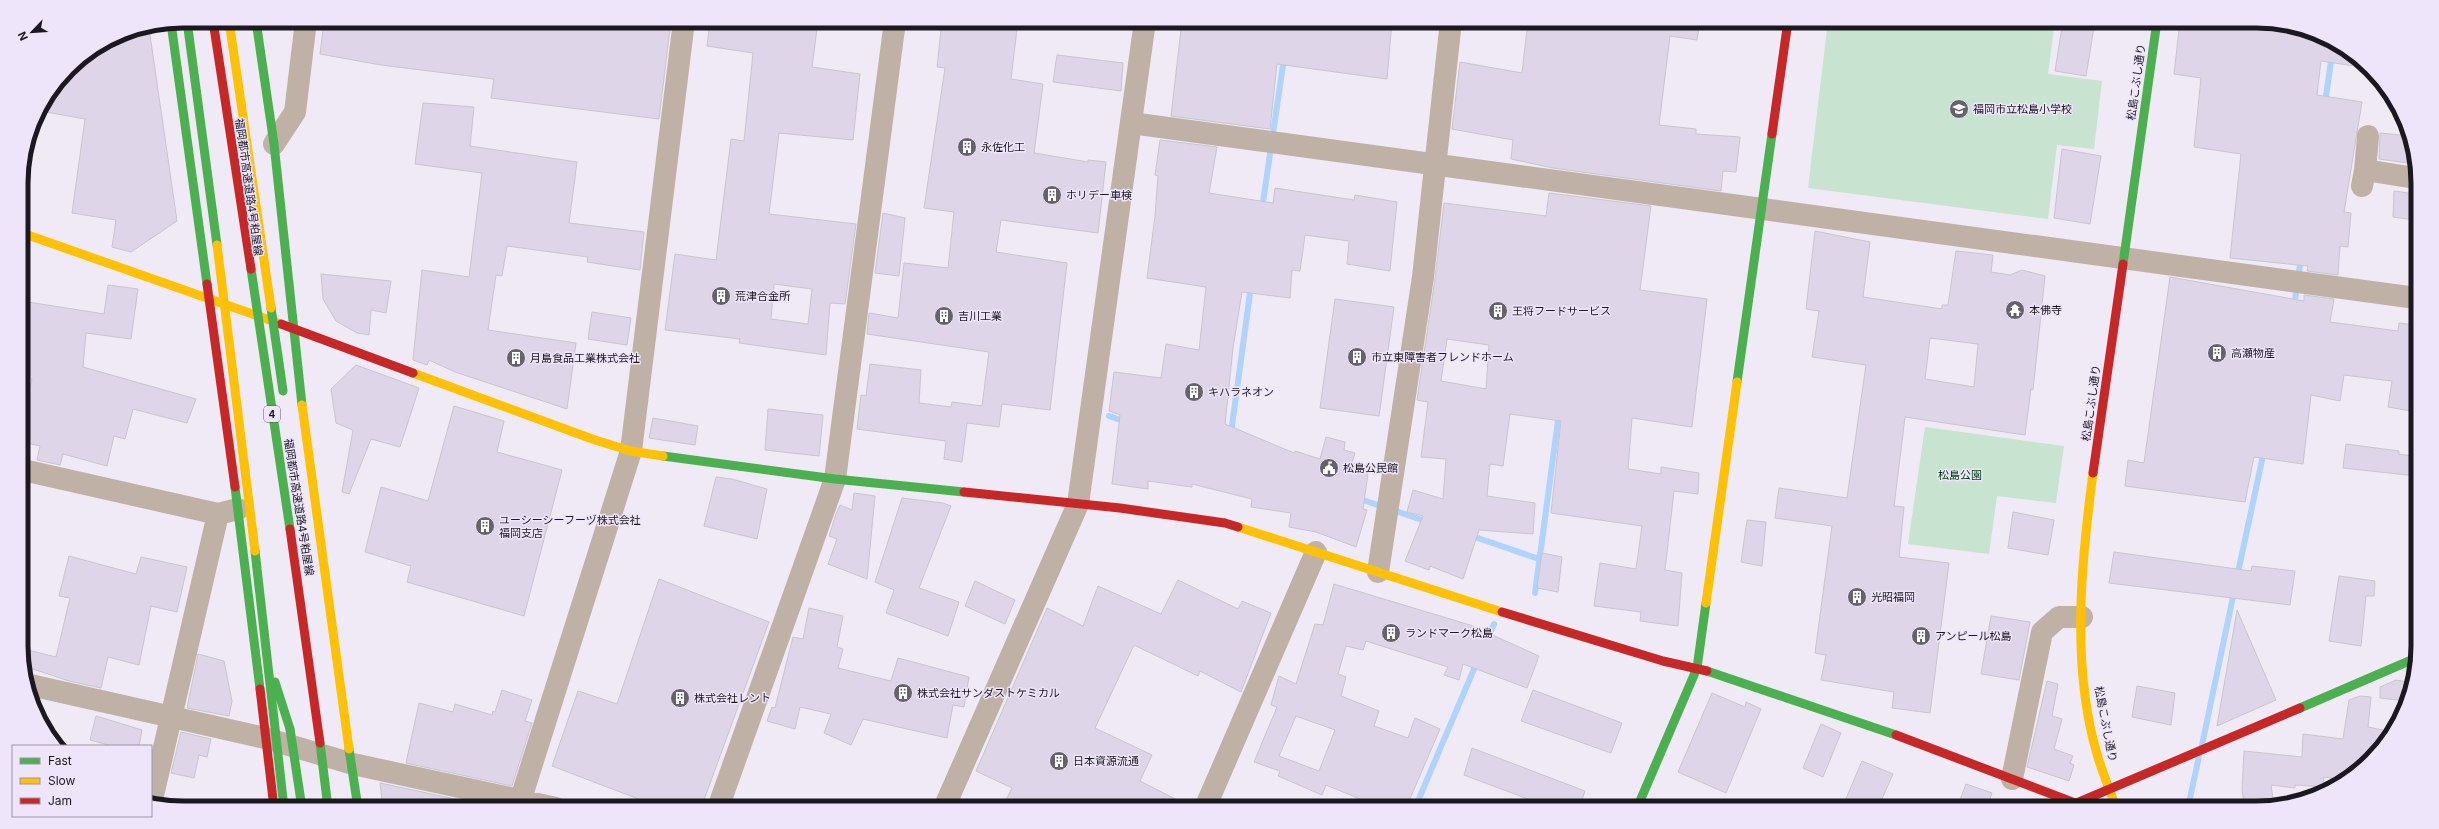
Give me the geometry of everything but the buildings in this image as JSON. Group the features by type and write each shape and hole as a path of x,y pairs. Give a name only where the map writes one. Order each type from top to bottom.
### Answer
{"main road":[{"path":"172,28 210,298 228,511 251,610 290,729 301,801"},
{"path":"188,28 242,430 283,801"},
{"name":"福岡都市高速道路4号粕屋線","path":"214,28 307,638 327,801"},
{"path":"230,28 285,399"},
{"path":"257,28 274,144 289,293 295,330 299,379 331,626 344,767"},
{"path":"1639,801 1697,668 1763,210 1787,28"},
{"name":"松島こぶし通り","path":"2113,801 2108,788 2095,740 2084,678 2082,562 2155,28"},
{"path":"28,235 210,298 595,440 631,451 696,462 835,479 1078,504 1225,523 1569,633 1663,661 1721,674 1864,723 2070,801"},
{"path":"251,610 264,738 273,801"},
{"path":"2079,801 2411,660"},
{"path":"333,746 344,767 356,801"}],"street":[{"path":"274,144 295,112 305,28"},
{"path":"521,801 631,451 683,28"},
{"path":"720,801 835,479 895,28"},
{"path":"947,801 1078,504 1144,28"},
{"path":"1378,572 1422,278 1450,28"},
{"path":"1131,123 2124,260 2411,297"},
{"path":"2368,136 2364,178 2411,178"},
{"path":"28,471 228,511 152,798"},
{"path":"1208,801 1316,552"},
{"path":"2012,779 2042,632 2059,617 2082,617"},
{"path":"33,685 173,716 264,738 344,767 506,801"}],"green space":[{"name":"福岡市立松島小学校","path":"1827,28 2054,28 2048,74 2102,81 2094,149 2057,145 2048,219 1808,188"},
{"name":"松島公園","path":"1925,427 2064,446 2056,503 1997,496 1989,554 1908,544"}],"waterway":[{"path":"2325,103 2333,48"},
{"path":"1262,209 1284,58"},
{"path":"2294,307 2301,258"},
{"path":"1231,433 1251,286"},
{"path":"1535,593 1559,413"},
{"path":"1109,416 1126,422"},
{"path":"2237,577 2264,451"},
{"path":"1357,498 1428,522"},
{"path":"1469,535 1539,559"},
{"path":"2202,745 2234,592"},
{"path":"1487,641 1494,624"},
{"path":"1418,801 1477,662"},
{"path":"2189,801 2199,756"}],"traffic: fast":[{"path":"172,28 207,284"},
{"path":"188,28 217,245"},
{"path":"257,28 274,144 302,405"},
{"path":"2123,264 2156,28"},
{"path":"1737,382 1772,134"},
{"path":"251,269 290,529"},
{"path":"271,308 283,391"},
{"path":"663,456 835,479 964,492"},
{"path":"235,487 260,689"},
{"path":"255,551 283,801"},
{"path":"1640,801 1697,668 1706,603"},
{"path":"2300,708 2411,660"},
{"path":"1707,671 1896,735"},
{"path":"275,682 290,729"},
{"path":"290,729 301,801"},
{"path":"320,743 327,801"},
{"path":"349,749 357,801"}],"traffic: slow":[{"path":"230,28 271,308"},
{"path":"28,235 281,324"},
{"path":"217,245 255,551"},
{"path":"413,373 595,440 631,451 663,456"},
{"path":"1706,603 1737,382"},
{"path":"302,405 349,749"},
{"path":"2093,473 2082,578 2081,650 2089,720 2099,761 2113,801"},
{"path":"1238,527 1502,612"}],"traffic: jam":[{"path":"214,28 251,269"},
{"path":"1772,134 1787,28"},
{"path":"2093,473 2123,264"},
{"path":"207,284 235,487"},
{"path":"281,324 413,373"},
{"path":"964,492 1120,508 1225,523 1238,527"},
{"path":"290,529 320,743"},
{"path":"1502,612 1663,661 1707,671"},
{"path":"260,689 273,799"},
{"path":"2081,801 2300,708"},
{"path":"1896,735 2070,801"}],"place":[{"name":"福岡市立松島小学校","path":"1959,109"},
{"name":"永佐化工","path":"967,147"},
{"name":"ホリデー車検","path":"1052,195"},
{"name":"荒津合金所","path":"721,296"},
{"name":"本佛寺","path":"2015,310"},
{"name":"王将フードサービス","path":"1498,311"},
{"name":"吉川工業","path":"944,316"},
{"name":"高瀬物産","path":"2217,353"},
{"name":"市立東障害者フレンドホーム","path":"1357,357"},
{"name":"月島食品工業株式会社","path":"516,358"},
{"name":"キハラネオン","path":"1194,392"},
{"name":"松島公民館","path":"1329,468"},
{"name":"ユーシーシーフーヅ株式会社 福岡支店","path":"485,526"},
{"name":"光昭福岡","path":"1857,597"},
{"name":"ランドマーク松島","path":"1391,633"},
{"name":"アンピール松島","path":"1921,636"},
{"name":"株式会社サンダストケミカル","path":"903,693"},
{"name":"株式会社レント","path":"680,698"},
{"name":"日本資源流通","path":"1059,761"}]}
